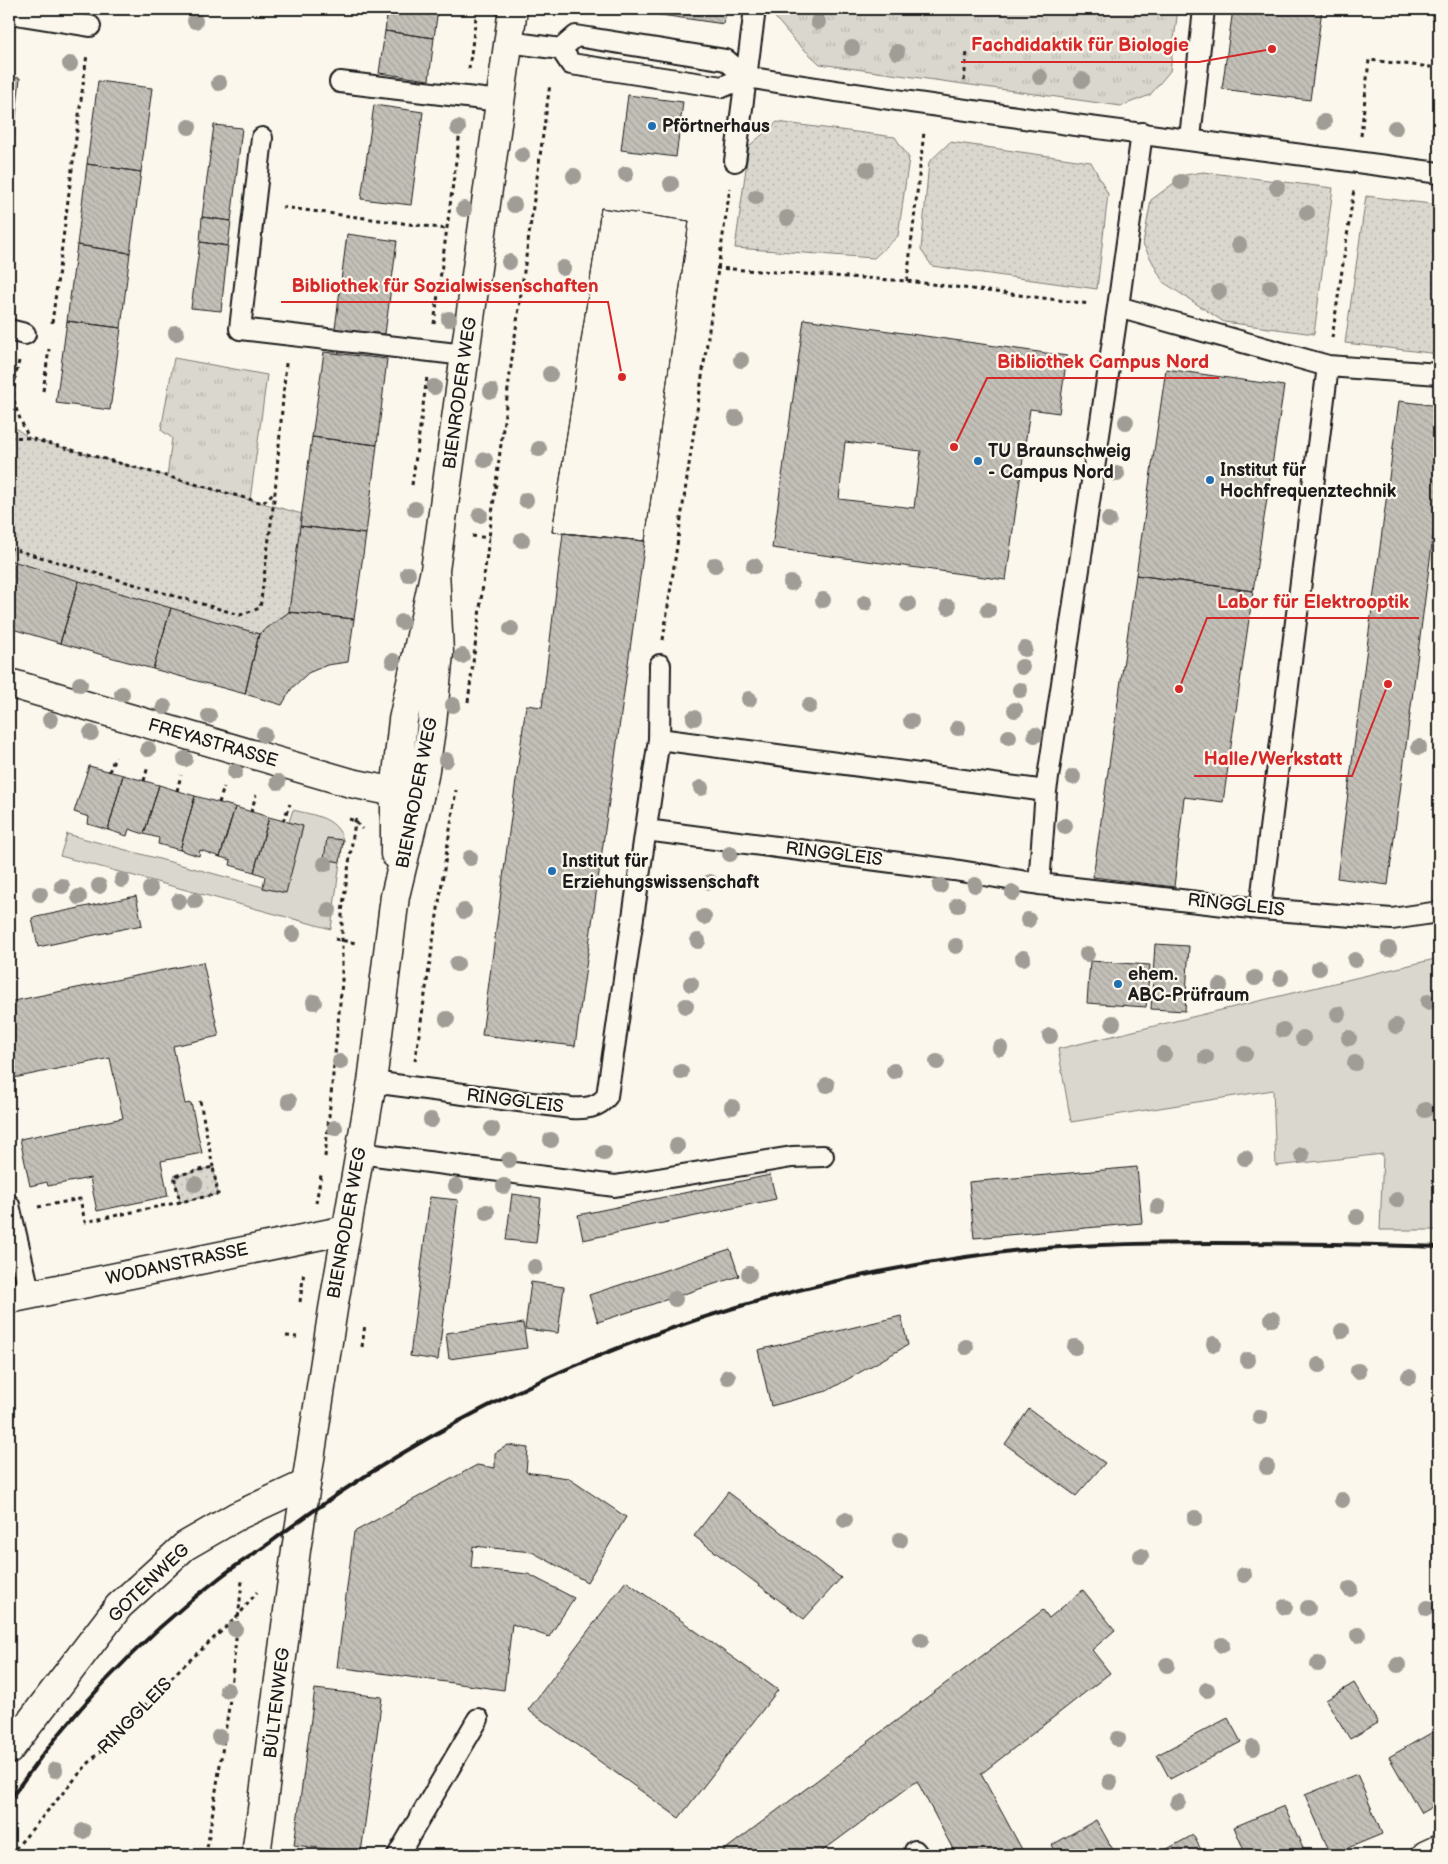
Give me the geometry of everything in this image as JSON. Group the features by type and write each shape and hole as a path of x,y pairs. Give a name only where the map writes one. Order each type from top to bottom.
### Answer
{"main road":[{"name":"BIENRODER WEG","path":"296,1550 359,1153 384,1084 395,896 407,795 403,720 435,570 512,9"},
{"name":"FREYASTRASSE","path":"9,683 359,785 407,795"},
{"name":"WODANSTRASSE","path":"19,1297 346,1230"},
{"name":"GOTENWEG","path":"9,1750 119,1606 185,1546 237,1516 306,1484"},
{"name":"BÜLTENWEG","path":"256,1855 296,1550"},
{"path":"1426,1855 1439,1849"}],"lane":[{"path":"735,161 755,9"},
{"path":"1190,138 1204,9"},
{"path":"9,13 90,26"},
{"path":"558,49 576,36 726,60 746,77"},
{"path":"508,42 558,49 572,64 722,86 746,77 927,106 1190,138 1439,173"},
{"path":"340,82 500,101"},
{"path":"1039,884 1046,790 1118,308 1142,133"},
{"path":"262,138 240,329 465,356"},
{"path":"1118,308 1328,366 1439,374"},
{"path":"1260,909 1328,366"},
{"path":"646,830 659,739 660,665"},
{"path":"659,739 1046,790"},
{"name":"RINGGLEIS","path":"384,1084 571,1108 589,1108 603,1100 609,1090 646,830 954,870 1039,884 1260,909 1392,919 1439,912"},
{"path":"359,1153 614,1186 792,1157 823,1156"},
{"path":"10,1209 19,1297"},
{"path":"398,1855 478,1720"}],"path":[{"path":"412,489 477,9"},
{"path":"51,332 90,26"},
{"path":"467,710 512,358 558,49"},
{"path":"964,77 967,52"},
{"path":"1328,366 1358,162 1369,60 1439,68"},
{"path":"907,281 927,106"},
{"path":"660,665 716,268 735,161"},
{"path":"254,202 343,217 482,233"},
{"path":"716,268 907,281 1118,308"},
{"path":"17,332 12,391 15,408 29,438"},
{"path":"9,548 240,615 260,608 275,492 288,335"},
{"path":"43,391 50,342"},
{"path":"9,438 29,438 263,503 275,492"},
{"path":"472,536 490,538"},
{"path":"109,772 115,757"},
{"path":"144,781 148,766"},
{"path":"177,790 181,775"},
{"path":"384,1084 415,1062 457,784"},
{"path":"333,1075 342,982 342,912 359,785"},
{"path":"219,802 224,786"},
{"path":"251,812 256,794"},
{"path":"283,821 290,804"},
{"path":"350,819 355,821"},
{"path":"335,939 356,943"},
{"path":"10,1209 80,1199 85,1222 218,1194 200,1101"},
{"path":"180,1202 174,1176 212,1167"},
{"path":"286,1336 295,1337"},
{"path":"206,1855 229,1707 242,1581"},
{"name":"RINGGLEIS","path":"10,1855 85,1767 178,1672 238,1616 260,1589"}],"green space":[{"path":"774,9 1178,9 1170,71 1150,95 1121,106 820,64 795,41 773,15"},
{"path":"777,122 895,137 909,158 898,236 874,258 735,248 749,146"},
{"path":"950,142 1091,162 1108,194 1097,289 932,266 921,250 929,162"},
{"path":"1203,172 1333,188 1314,334 1224,322 1163,282 1143,244 1151,200 1185,175"},
{"path":"1366,196 1439,205 1439,354 1345,343"},
{"path":"174,358 267,375 250,500 167,477 172,438 161,430"},
{"path":"9,423 29,438 302,514 289,612 259,634 9,561"},
{"path":"293,810 323,818 330,822 340,832 343,840 331,929 60,856 67,834 285,893 303,827 289,822"},
{"path":"1439,958 1439,1230 1380,1230 1383,1154 1276,1166 1273,1090 1071,1122 1058,1049"},
{"path":"213,1167 218,1194 180,1202 174,1176"}],"building":[{"path":"388,9 438,9 434,38 385,31"},
{"path":"634,9 726,9 724,24 633,11"},
{"path":"1233,9 1322,9 1310,100 1222,89"},
{"path":"385,31 434,38 429,80 379,73"},
{"path":"9,77 20,78 11,165 9,165"},
{"path":"98,81 152,88 141,172 87,164"},
{"name":"Pförtnerhaus","path":"628,95 683,102 676,157 621,150"},
{"path":"374,105 423,112 411,205 361,199"},
{"path":"214,125 242,128 231,221 202,217"},
{"path":"87,164 141,172 130,253 77,245"},
{"path":"601,208 689,221 645,541 552,532"},
{"path":"601,208 689,221 645,541 552,532"},
{"path":"202,217 231,221 228,246 200,242"},
{"path":"347,234 397,241 385,334 335,329"},
{"path":"200,242 228,246 221,311 191,308"},
{"path":"77,245 130,253 121,328 67,321"},
{"path":"804,319 1067,356 1059,413 1030,409 1006,580 772,548","holes":["845,442 921,451 914,508 839,499"]},
{"path":"67,321 121,328 110,410 56,403"},
{"path":"324,352 387,359 377,445 312,437"},
{"name":"Institut für Hochfrequenztechnik","path":"1166,369 1284,386 1253,591 1136,575"},
{"path":"1399,401 1439,406 1439,490 1388,885 1337,878"},
{"path":"312,437 377,445 366,534 300,526"},
{"path":"300,526 366,534 354,619 289,612"},
{"name":"Institut für Erziehungswissenschaft","path":"563,533 645,541 575,1046 482,1035 526,705 542,707"},
{"path":"9,560 79,581 60,643 9,628"},
{"path":"1136,575 1253,591 1223,802 1184,797 1174,887 1093,877"},
{"path":"79,581 171,608 153,669 60,643"},
{"path":"171,608 259,634 245,694 153,669"},
{"path":"289,612 354,619 348,662 327,665 308,673 292,688 282,705 245,694 259,634"},
{"path":"89,766 123,775 108,830 88,824 89,817 74,812"},
{"path":"123,775 159,785 144,834 129,829 127,836 108,830"},
{"path":"159,785 195,796 180,850 158,844 159,838 144,834"},
{"path":"195,796 235,807 220,857 200,850 199,856 180,850"},
{"path":"235,807 269,817 254,872 230,865 231,860 220,857"},
{"path":"269,817 303,826 286,893 263,888 265,876 254,872"},
{"path":"327,838 343,840 340,862 324,859"},
{"path":"136,896 142,925 38,947 32,918"},
{"path":"1155,944 1189,946 1185,1011 1151,1009"},
{"name":"ehem. ABC-Prüfraum","path":"1090,961 1150,965 1146,1007 1087,1003"},
{"path":"203,962 219,1036 173,1046 185,1104 191,1103 202,1153 161,1161 168,1196 97,1211 90,1178 48,1186 47,1182 30,1186 20,1139 123,1118 110,1058 9,1079 9,1002"},
{"path":"1137,1167 1142,1223 974,1238 969,1182"},
{"path":"770,1175 776,1199 583,1240 578,1215"},
{"path":"512,1194 541,1198 536,1243 506,1240"},
{"path":"430,1197 458,1200 438,1360 410,1356"},
{"path":"730,1249 739,1276 598,1322 589,1295"},
{"path":"531,1282 564,1287 558,1333 525,1329"},
{"path":"901,1316 908,1345 827,1391 771,1406 758,1350"},
{"path":"523,1323 527,1348 449,1359 446,1333"},
{"path":"1029,1409 1105,1463 1076,1496 1005,1444"},
{"path":"508,1445 528,1448 526,1472 568,1478 626,1517 587,1582 532,1552 473,1546 471,1568 528,1574 574,1598 549,1637 512,1624 504,1690 337,1667 354,1532 477,1465 495,1468 495,1453"},
{"path":"728,1492 841,1578 804,1619 694,1536"},
{"path":"626,1581 778,1690 679,1818 528,1710"},
{"path":"1083,1590 1115,1630 1092,1650 1110,1673 981,1774 1025,1855 956,1855 917,1781 817,1855 718,1855 1043,1610 1049,1618"},
{"path":"1354,1683 1378,1723 1350,1739 1326,1700"},
{"path":"315,1689 382,1697 361,1853 294,1845"},
{"path":"1228,1718 1241,1742 1170,1779 1157,1755"},
{"path":"1438,1729 1439,1803 1421,1813 1389,1757"},
{"path":"1357,1774 1382,1834 1331,1855 1305,1795"},
{"path":"1284,1806 1306,1855 1246,1855 1234,1827"},
{"path":"1096,1820 1116,1855 1058,1855 1052,1845"},
{"path":"1193,1835 1204,1855 1156,1855"}],"railway":[{"path":"9,1801 54,1740 105,1682 160,1628 224,1574 354,1484 440,1432 529,1386 622,1347 716,1313 813,1286 912,1266 1012,1251 1087,1245 1163,1243 1298,1243 1439,1247"}],"place":[{"name":"Fachdidaktik für Biologie","path":"1272,49"},
{"name":"Pförtnerhaus","path":"652,126"},
{"name":"Bibliothek für Sozialwissenschaften","path":"622,377"},
{"name":"Bibliothek Campus Nord","path":"954,447"},
{"name":"TU Braunschweig - Campus Nord","path":"978,461"},
{"name":"Institut für Hochfrequenztechnik","path":"1210,480"},
{"name":"Halle/Werkstatt","path":"1388,684"},
{"name":"Labor für Elektrooptik","path":"1179,689"},
{"name":"Institut für Erziehungswissenschaft","path":"552,871"},
{"name":"ehem. ABC-Prüfraum","path":"1118,984"}]}
